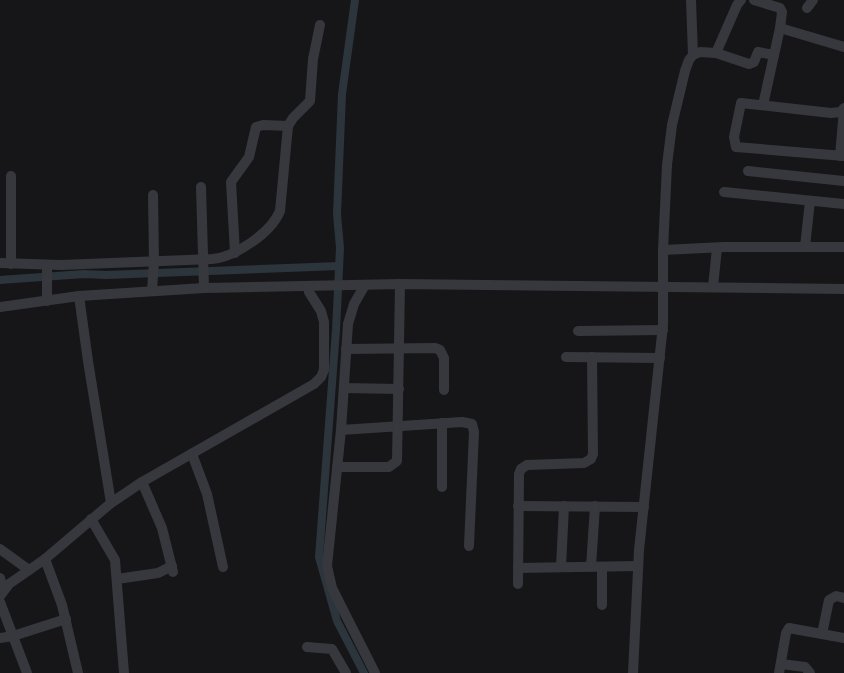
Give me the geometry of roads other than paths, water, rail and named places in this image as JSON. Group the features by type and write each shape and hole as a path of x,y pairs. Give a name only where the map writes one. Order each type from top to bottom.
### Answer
{"street":[{"path":"633,673 638,566 663,330 663,250 667,165 672,125 685,71 693,55 691,0"},
{"path":"716,53 741,0"},
{"path":"754,0 780,8 783,12 763,105"},
{"path":"0,307 79,296 153,276 204,273 222,258 235,253 265,231 280,211 288,126 310,101 313,59 320,25"},
{"path":"780,28 844,47"},
{"path":"693,55 700,52 716,53 749,64 754,62 758,52 774,55"},
{"path":"741,103 831,113 844,109 842,156 736,147 734,137 741,103"},
{"path":"235,253 231,182 249,157 256,127 288,126"},
{"path":"748,171 844,181"},
{"path":"11,176 5,263 47,274 153,276 204,273 314,287 400,284 664,285 844,289"},
{"path":"201,187 204,273"},
{"path":"723,192 844,204"},
{"path":"153,195 153,276"},
{"path":"805,247 810,201"},
{"path":"663,250 844,247"},
{"path":"713,286 717,248"},
{"path":"47,274 47,301"},
{"path":"337,467 393,466 398,458 400,284"},
{"path":"362,285 351,313 346,349 341,430 328,551 328,578 375,673"},
{"path":"2,593 111,503 142,482 314,384 321,377 325,363 323,316 309,292 314,287"},
{"path":"79,296 111,503"},
{"path":"578,331 663,330"},
{"path":"346,349 435,348 440,350 444,358 444,390"},
{"path":"566,357 660,358"},
{"path":"518,584 519,474 527,465 584,464 592,456 592,357"},
{"path":"344,388 399,389"},
{"path":"341,430 469,422 474,428 469,546"},
{"path":"442,423 442,487"},
{"path":"192,453 207,494 223,567"},
{"path":"117,579 172,569 158,517 142,482"},
{"path":"518,506 644,507"},
{"path":"561,567 564,506"},
{"path":"596,506 597,567 602,604"},
{"path":"91,519 115,560 124,673"},
{"path":"0,549 29,570"},
{"path":"45,559 66,619 78,673"},
{"path":"518,568 638,566"},
{"path":"0,578 2,593"},
{"path":"822,634 829,600 836,596 844,598"},
{"path":"0,602 27,673"},
{"path":"0,638 66,619"},
{"path":"810,673 805,667 780,669 786,633 789,628 844,638"},
{"path":"307,647 332,649 346,673"}],"waterway":[{"path":"355,0 342,94 337,214 340,248 336,330 319,557 337,621 364,673"},
{"path":"0,280 84,274 339,266"}]}
